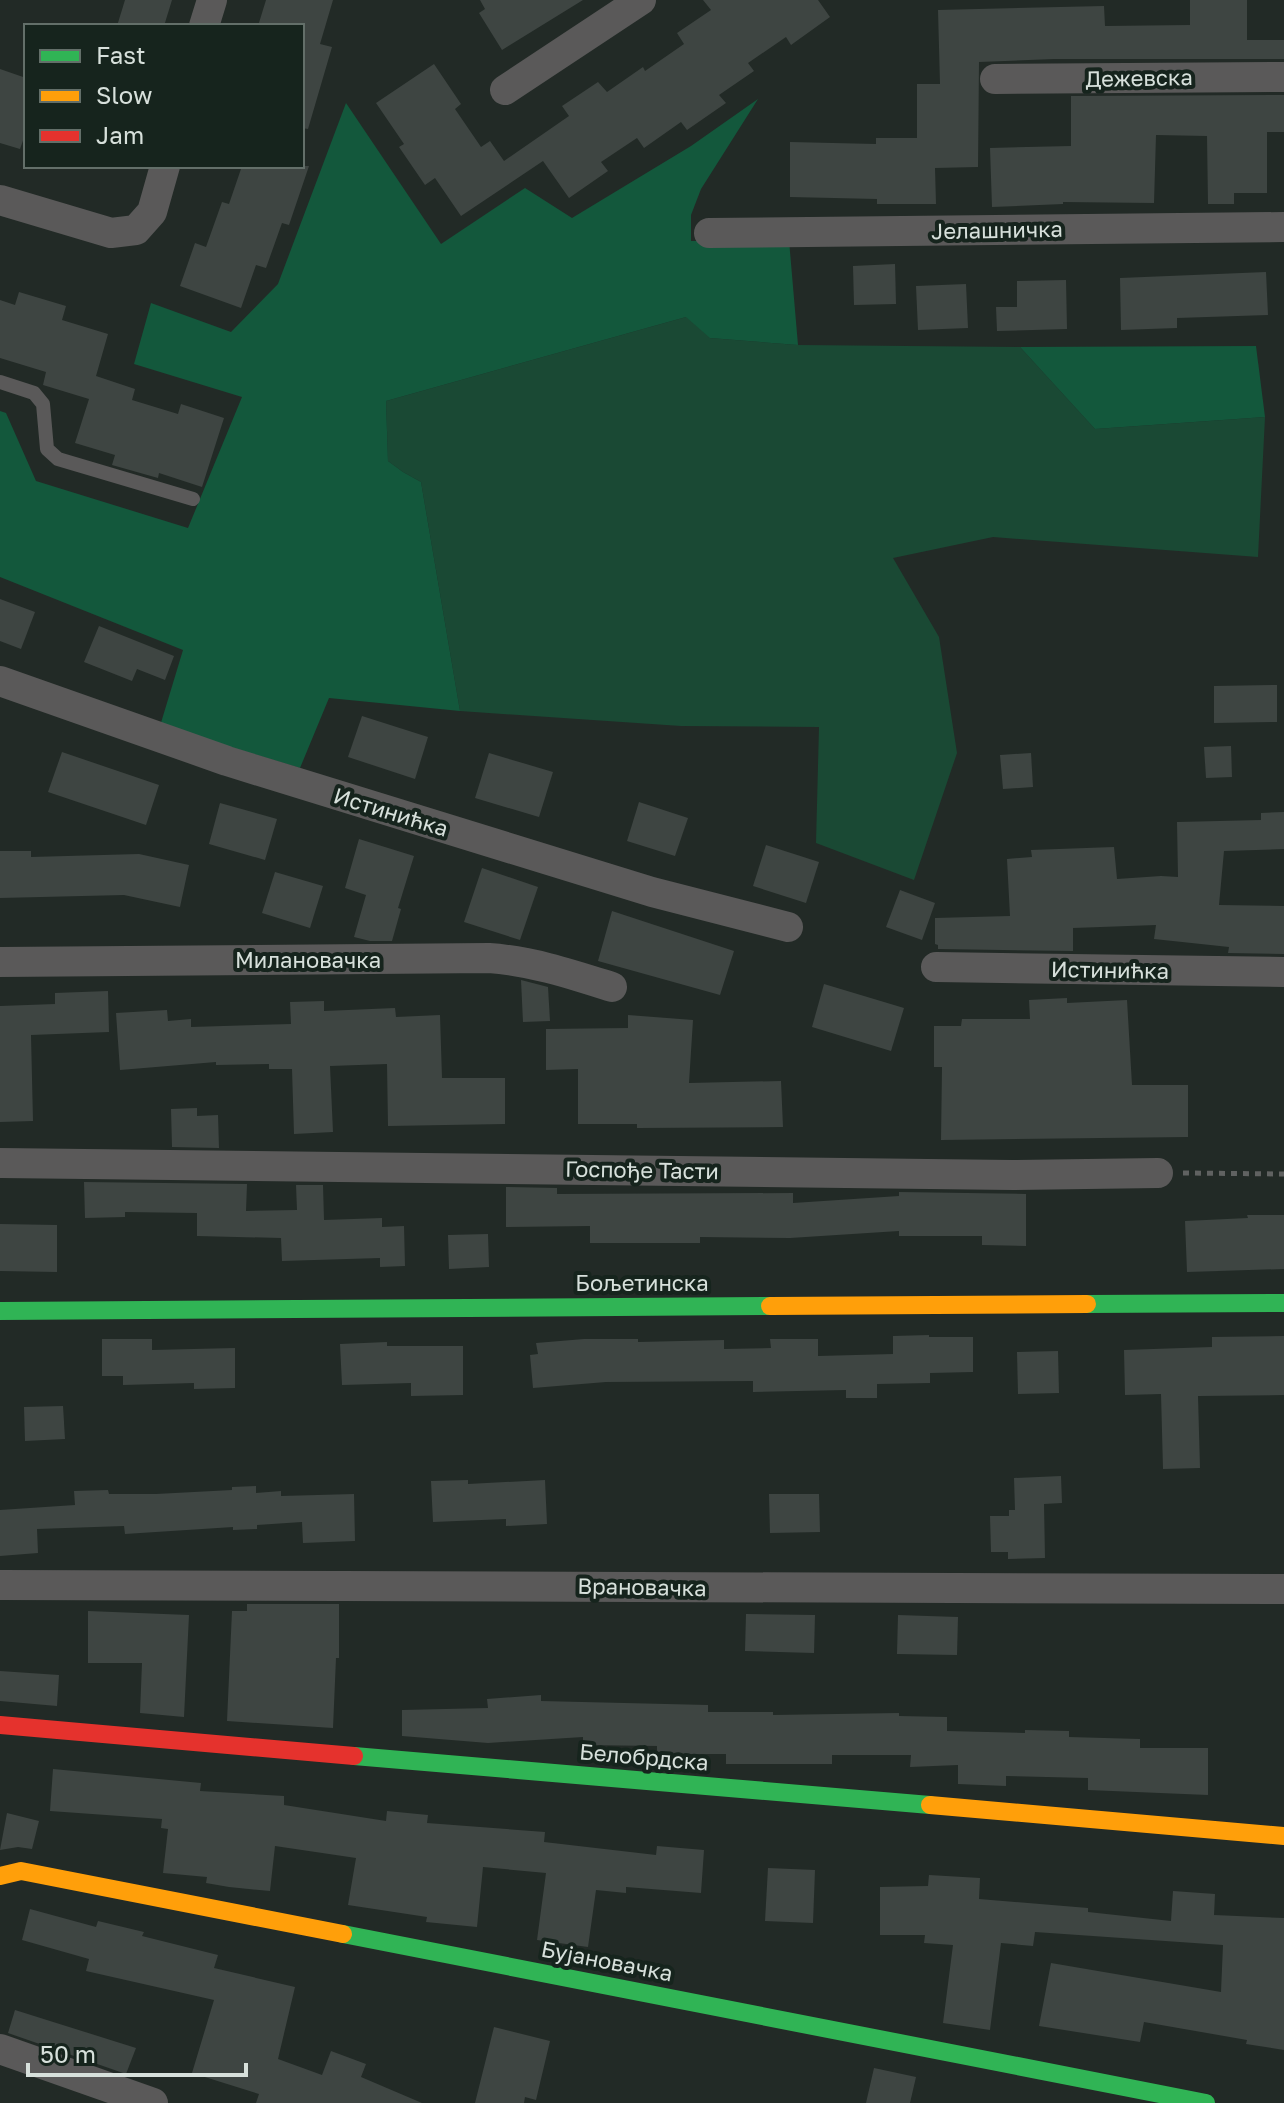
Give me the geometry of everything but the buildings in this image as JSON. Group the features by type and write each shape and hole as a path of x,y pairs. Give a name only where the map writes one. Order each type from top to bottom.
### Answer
{"street":[{"path":"205,24 212,0"},
{"path":"505,90 629,3"},
{"name":"Дежевска","path":"995,79 1284,77"},
{"path":"0,200 111,233 136,230 152,212 164,168"},
{"name":"Јелашничка","path":"709,233 1284,227"},
{"name":"Истинићка","path":"0,681 227,761 652,892 788,927"},
{"name":"Милановачка","path":"0,962 489,958 549,967 612,987"},
{"name":"Истинићка","path":"936,967 1284,972"},
{"name":"Госпође Тасти","path":"0,1163 1012,1175 1158,1173"},
{"name":"Бољетинска","path":"0,1311 1284,1303"},
{"name":"Врановачка","path":"0,1585 1284,1589"},
{"name":"Белобрдска","path":"0,1725 1284,1836"},
{"name":"Бујановачка","path":"0,1876 21,1871 1206,2103"},
{"path":"0,2049 153,2103"}],"lane":[{"path":"0,382 34,393 43,404 47,449 58,459 193,499"}],"path":[{"path":"1158,1173 1284,1174"}],"green space":[{"path":"758,99 701,189 691,215 691,241 789,240 798,345 710,338 686,317 386,401 388,461 421,482 460,711 329,698 300,768 160,726 183,650 0,577 0,411 6,413 36,481 188,528 242,397 134,364 151,303 231,332 278,284 346,103 441,244 525,188 572,218 691,146"},
{"path":"711,310 710,338 798,345 1020,347 1095,429 1265,417 1258,557 993,537 893,558 939,637 957,753 914,880 816,843 819,727 681,726 460,711 421,482 388,461 386,401"},
{"path":"1256,346 1265,417 1095,429 1020,347"}],"traffic: fast":[{"path":"1087,1304 1284,1303"},
{"path":"0,1311 770,1306"},
{"path":"354,1756 930,1805"},
{"path":"343,1934 1206,2103"}],"traffic: slow":[{"path":"770,1306 1087,1304"},
{"path":"930,1805 1284,1836"},
{"path":"0,1876 21,1871 343,1934"}],"traffic: jam":[{"path":"0,1725 354,1756"}]}
